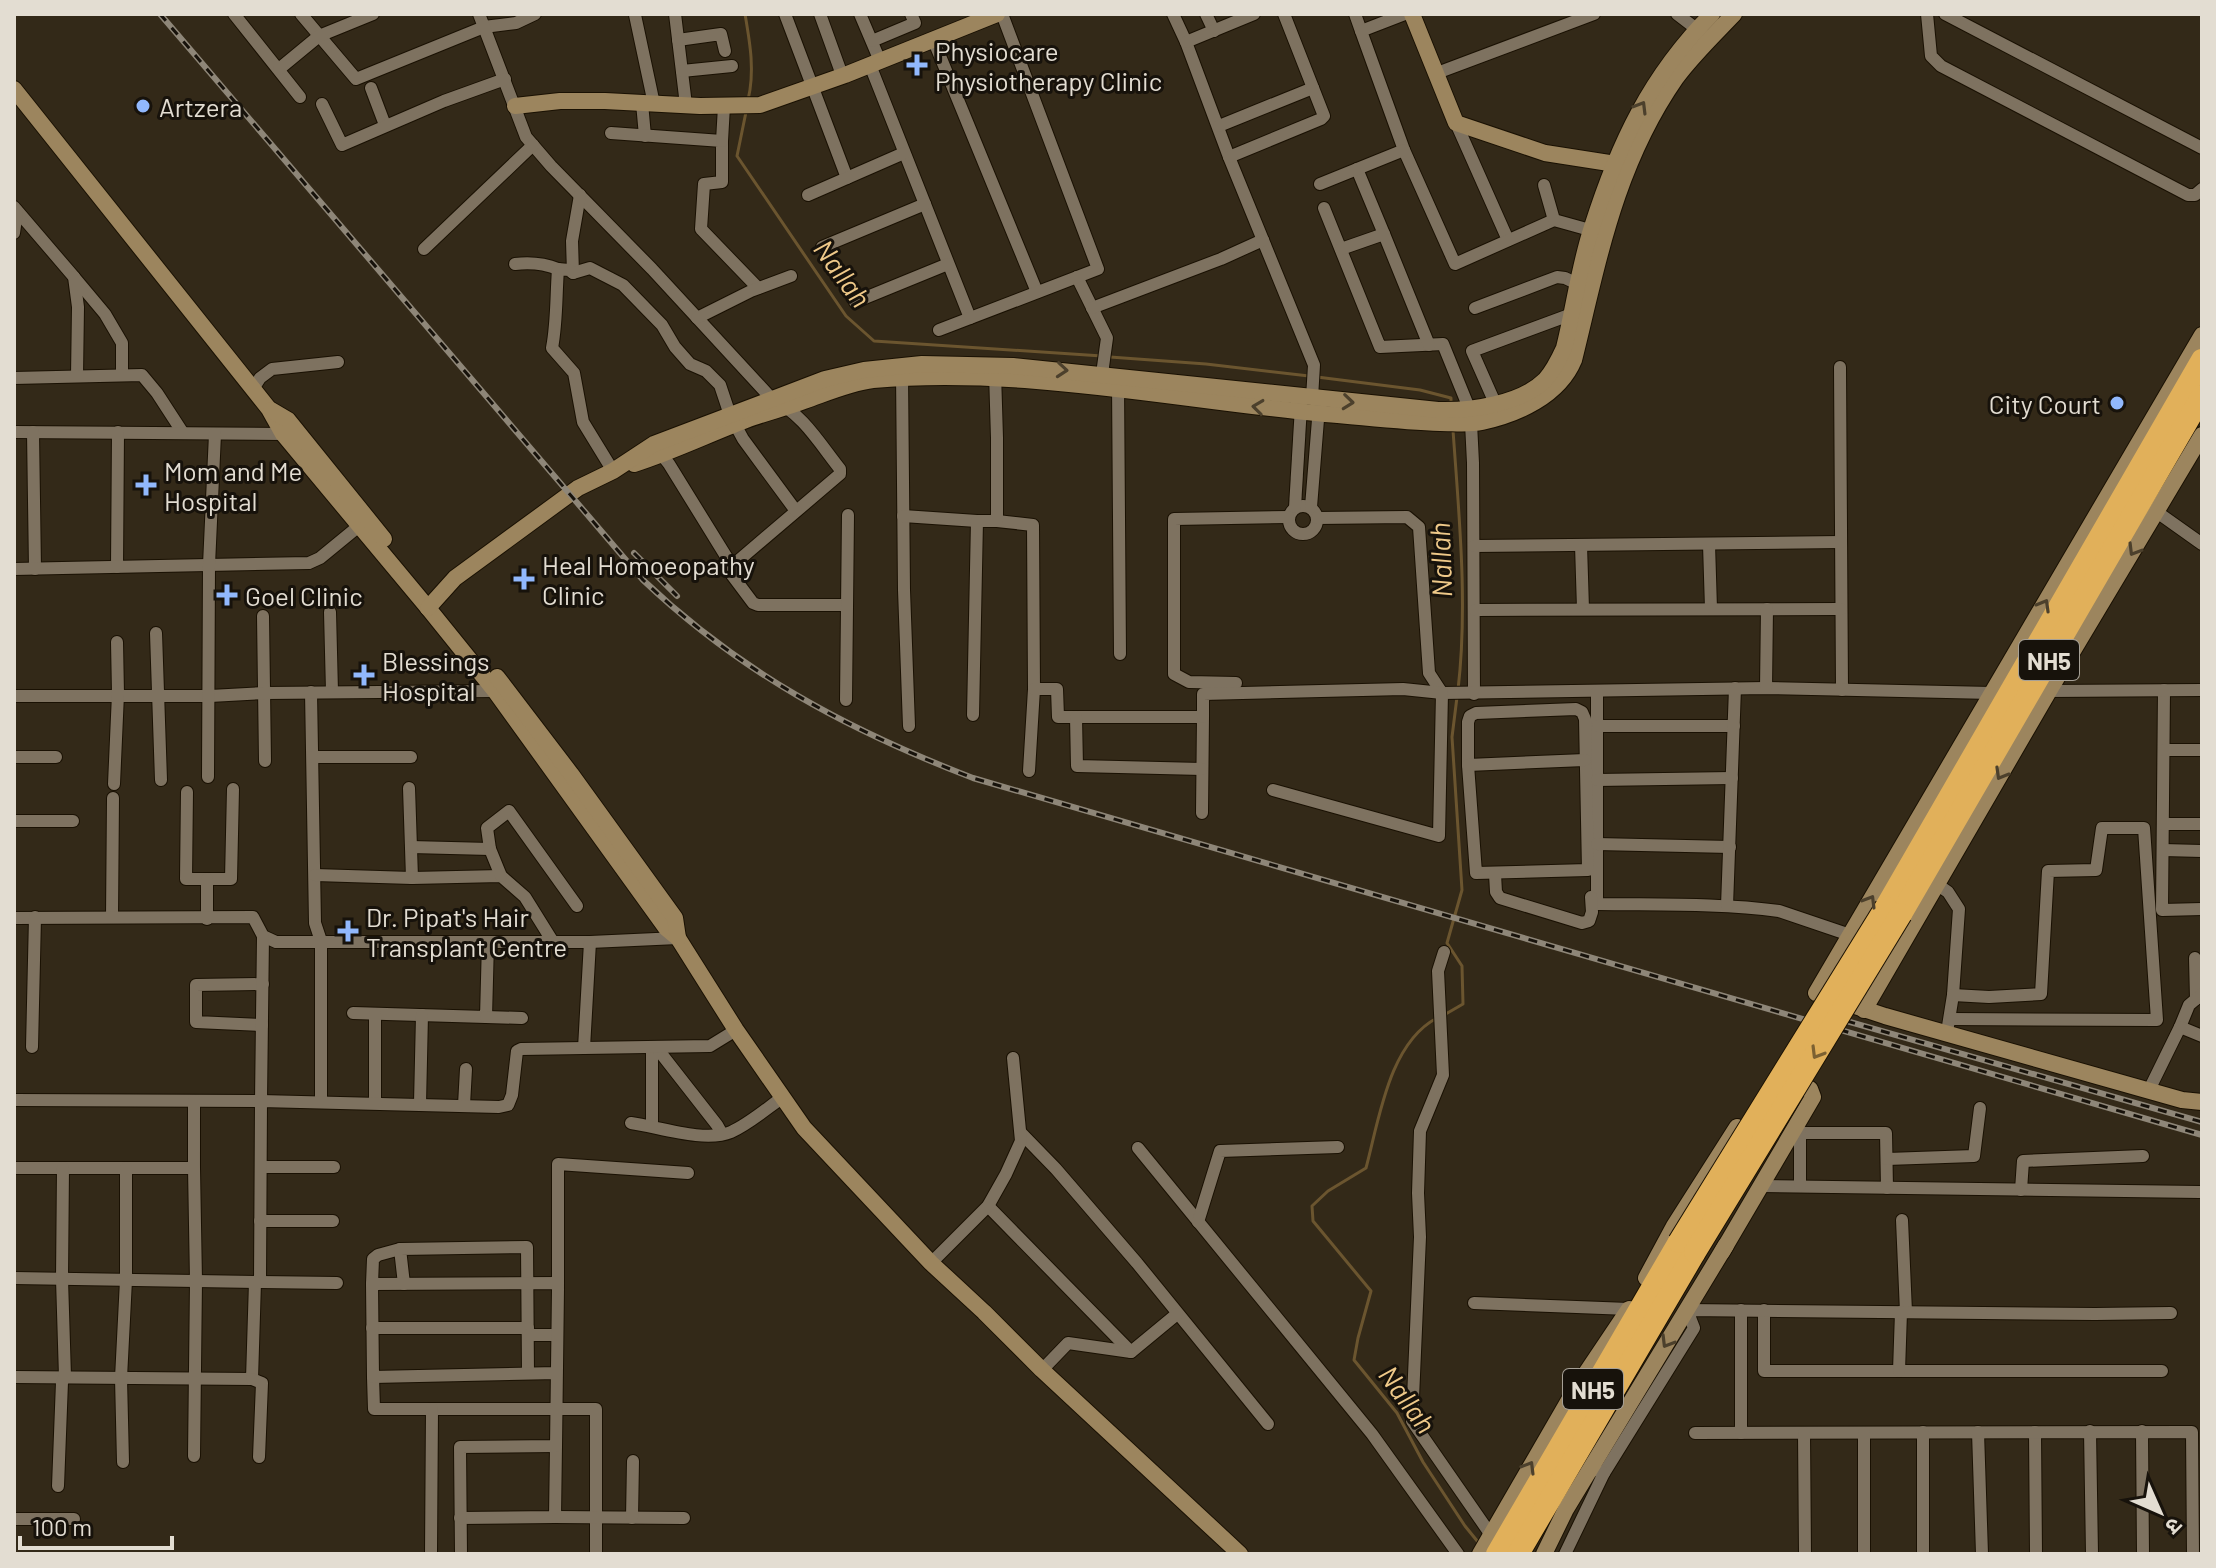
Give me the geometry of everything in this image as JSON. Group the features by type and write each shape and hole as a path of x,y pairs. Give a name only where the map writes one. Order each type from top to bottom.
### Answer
{"highway":[{"name":"NH5","path":"1518,1554 1680,1276 1901,914 2193,399 2202,360"},
{"name":"NH5","path":"1494,1544 1886,907 2193,399"}],"street":[{"path":"234,14 300,97"},
{"path":"301,14 356,79 482,20 516,23 535,14"},
{"path":"279,69 319,36 373,14"},
{"path":"675,14 686,105"},
{"path":"785,14 847,178"},
{"path":"820,14 842,75"},
{"path":"860,14 872,41 875,63 904,153 970,318"},
{"path":"515,106 560,101 760,105 1000,14 1098,269 939,330"},
{"path":"1173,14 1315,374 1289,524 1298,534 1306,534 1316,525 1311,401"},
{"path":"1206,14 1214,31"},
{"path":"1186,42 1254,14"},
{"path":"1229,157 1324,116 1284,14"},
{"path":"1355,14 1404,150 1455,264 1554,220 1590,230"},
{"path":"1361,31 1405,14"},
{"path":"1412,14 1508,240"},
{"path":"1437,73 1594,14"},
{"path":"432,604 455,578 578,488 658,450 733,420 772,399 833,377 902,372 995,372 1112,380 1458,416 1500,417 1537,401 1552,391 1570,370 1574,360 1634,118 1692,23 1712,14"},
{"path":"1692,23 1734,14"},
{"path":"1927,14 1931,56 1941,66 2188,195 2195,195 2202,189"},
{"path":"1945,14 2202,148"},
{"path":"635,15 648,103 645,136"},
{"path":"872,41 913,19 928,42 1037,292"},
{"path":"482,20 526,137 772,399 796,414 840,469 840,474 732,566"},
{"path":"678,40 721,34 725,51"},
{"path":"682,71 732,66"},
{"path":"322,104 342,145 505,79"},
{"path":"371,88 385,125"},
{"path":"1219,126 1313,88"},
{"path":"14,89 269,409 283,434 359,526 503,684 675,918 678,938"},
{"path":"730,106 722,141 722,182 704,184 701,229 758,288"},
{"path":"1456,123 1545,153 1621,165"},
{"path":"611,133 722,141"},
{"path":"424,249 533,145"},
{"path":"1320,184 1404,150"},
{"path":"808,195 904,153"},
{"path":"1458,416 1533,390 1556,366 1564,348 1590,230 1621,165"},
{"path":"1357,169 1429,345"},
{"path":"1544,185 1554,220"},
{"path":"573,273 572,241 580,195"},
{"path":"822,247 925,204"},
{"path":"1324,208 1380,347 1443,344 1458,416 1473,463 1474,694"},
{"path":"14,233 16,209"},
{"path":"16,209 105,314 122,343 122,375"},
{"path":"1341,249 1384,234"},
{"path":"1092,308 1263,240"},
{"path":"515,264 546,264 573,273 590,268 623,285 662,325 690,364 706,371 720,385 743,439 796,511"},
{"path":"855,302 948,264"},
{"path":"558,269 556,329 552,348 574,373 583,422 613,471"},
{"path":"697,318 758,288 791,276"},
{"path":"74,277 78,307 77,376"},
{"path":"1077,277 1107,338 1112,380 1120,654"},
{"path":"1475,308 1557,277 1578,284"},
{"path":"1495,403 1472,351 1572,314"},
{"path":"2202,335 1816,993 1864,1010 1948,1026 2182,1100 2202,1102"},
{"path":"253,389 260,378 272,369 338,362"},
{"path":"1840,367 1842,690"},
{"path":"733,420 788,407 840,388 902,372"},
{"path":"902,372 909,726"},
{"path":"995,372 997,521"},
{"path":"14,378 142,375 183,433"},
{"path":"269,409 288,420 432,604 666,928 678,938 736,1030 804,1128 931,1263 1240,1554"},
{"path":"14,432 283,434"},
{"path":"33,432 35,569"},
{"path":"117,567 118,432"},
{"path":"208,777 209,565 215,434"},
{"path":"1864,1010 2202,435"},
{"path":"658,450 732,566 732,575 753,603 847,605"},
{"path":"1236,683 1189,682 1174,674 1174,519 1292,512 1302,505 1314,513 1407,517 1419,527 1429,673 1442,693 1439,836 1273,790"},
{"path":"2157,512 2202,544"},
{"path":"846,700 848,515"},
{"path":"903,516 1033,525 1034,689 1029,771"},
{"path":"973,715 977,521"},
{"path":"14,569 309,563 320,558 359,526"},
{"path":"1474,546 1841,542"},
{"path":"1709,544 1711,609"},
{"path":"1581,545 1583,609"},
{"path":"1766,688 1767,609"},
{"path":"1475,610 1841,609"},
{"path":"330,612 332,692"},
{"path":"263,616 265,761"},
{"path":"156,633 161,780"},
{"path":"114,784 117,642"},
{"path":"1202,813 1203,694 1403,689 1474,694 1735,688 1992,693"},
{"path":"1727,906 1735,688"},
{"path":"1034,689 1057,689 1058,717 1203,717"},
{"path":"2164,690 2162,910 2202,909"},
{"path":"2049,691 2202,690"},
{"path":"14,696 495,691"},
{"path":"311,692 315,923 321,941 321,1102"},
{"path":"1597,692 1597,904 1727,906 1779,911 1850,935"},
{"path":"1531,710 1532,693"},
{"path":"1495,874 1496,892 1506,901 1582,923 1589,921 1592,912 1588,870 1585,719 1582,712 1576,709 1531,710 1470,716 1468,765 1476,873 1588,870"},
{"path":"1076,717 1077,766 1202,769"},
{"path":"1598,726 1734,726"},
{"path":"2164,750 2202,750"},
{"path":"14,757 56,757"},
{"path":"313,757 411,757"},
{"path":"1468,765 1585,760"},
{"path":"1597,780 1732,778"},
{"path":"409,788 412,878"},
{"path":"187,792 186,879 231,879 233,789"},
{"path":"112,917 113,798"},
{"path":"553,942 525,897 501,876 490,849 487,828 509,811 512,813 577,906"},
{"path":"14,821 73,821"},
{"path":"2163,824 2202,824"},
{"path":"1948,1026 2157,1020 2144,828 2102,828 2096,870 2048,871 2041,994 1989,997 1953,995"},
{"path":"1597,844 1730,847"},
{"path":"411,847 490,849"},
{"path":"2163,850 2202,851"},
{"path":"315,875 412,878 501,876"},
{"path":"207,879 207,919"},
{"path":"1938,885 1948,892 1959,909 1948,1026"},
{"path":"32,1047 35,917"},
{"path":"14,918 253,917 263,936 260,1221 252,1379"},
{"path":"263,936 276,942 590,942 678,938"},
{"path":"486,1017 488,942"},
{"path":"584,1048 590,942"},
{"path":"1444,952 1438,971 1443,1075 1420,1131 1420,1237 1412,1421 1494,1544"},
{"path":"2149,1090 2189,1005 2199,997 2195,958"},
{"path":"262,1025 196,1022 196,985 263,984"},
{"path":"353,1013 522,1018"},
{"path":"375,1014 375,1103"},
{"path":"420,1104 422,1015"},
{"path":"2180,1027 2202,1036"},
{"path":"14,1100 508,1105 517,1051 521,1049 710,1046 736,1030"},
{"path":"652,1126 654,1047"},
{"path":"654,1047 722,1134"},
{"path":"931,1263 988,1206 1021,1141 1013,1058"},
{"path":"464,1105 466,1069"},
{"path":"1480,1554 1494,1544 1576,1388 1629,1309 1674,1226 1771,1075 1780,1070 1810,1089 1813,1097 1796,1133 1722,1252"},
{"path":"631,1123 702,1135 727,1134 783,1097"},
{"path":"194,1101 194,1456"},
{"path":"1887,1159 1974,1156 1980,1108"},
{"path":"1021,1133 1137,1263 1268,1424"},
{"path":"1796,1133 1886,1133 1887,1188"},
{"path":"1796,1133 1800,1186"},
{"path":"1198,1222 1220,1151 1338,1147"},
{"path":"1138,1148 1372,1434 1458,1554"},
{"path":"2021,1190 2023,1161 2143,1156"},
{"path":"555,1517 558,1164 688,1173"},
{"path":"261,1167 334,1167"},
{"path":"14,1168 194,1168"},
{"path":"58,1486 62,1382 65,1377 63,1168"},
{"path":"123,1462 121,1378 126,1280 126,1168"},
{"path":"1565,1554 1597,1471 1761,1186 2200,1192"},
{"path":"988,1206 1131,1352"},
{"path":"1899,1371 1904,1312 1902,1220"},
{"path":"260,1221 333,1221"},
{"path":"1674,1226 1686,1222 1700,1226 1719,1242 1722,1252"},
{"path":"528,1373 527,1247 400,1249 373,1259 374,1409 596,1409 596,1554"},
{"path":"400,1249 404,1284"},
{"path":"14,1278 337,1283"},
{"path":"372,1284 558,1283"},
{"path":"1474,1303 1629,1309"},
{"path":"1687,1310 2171,1313"},
{"path":"1741,1310 1741,1433"},
{"path":"1764,1310 1764,1371 2162,1371"},
{"path":"1042,1370 1068,1343 1131,1352 1177,1314"},
{"path":"372,1328 528,1331 557,1335"},
{"path":"373,1377 557,1373"},
{"path":"14,1377 252,1379 262,1383 259,1457"},
{"path":"431,1554 432,1409"},
{"path":"2090,1431 2092,1554"},
{"path":"2142,1431 2143,1554"},
{"path":"1923,1432 1923,1554"},
{"path":"1978,1432 1982,1554"},
{"path":"2035,1432 2036,1554"},
{"path":"1695,1433 2192,1432 2193,1554"},
{"path":"1804,1433 1805,1554"},
{"path":"1864,1433 1864,1554"},
{"path":"432,1447 556,1446"},
{"path":"460,1447 461,1554"},
{"path":"632,1518 633,1461"},
{"path":"1544,1554 1566,1509 1597,1471"},
{"path":"460,1518 684,1518"},
{"path":"14,1519 74,1519"}],"waterway":[{"name":"Nallah","path":"745,14 751,68 748,100"},
{"name":"Nallah","path":"746,112 737,156 846,316 874,341 1102,356"},
{"name":"Nallah","path":"1110,357 1309,376"},
{"name":"Nallah","path":"1317,377 1420,390 1451,398 1451,402"},
{"name":"Nallah","path":"1453,430 1462,593 1458,690"},
{"name":"Nallah","path":"1444,1015 1463,1004 1462,966 1447,943 1462,890 1452,737 1457,697"},
{"name":"Nallah","path":"1437,1018 1407,1045 1397,1064 1388,1084 1366,1168 1328,1191 1312,1206 1313,1221 1371,1291 1354,1360 1397,1413 1423,1462 1478,1542"}],"railway":[{"path":"160,14 643,580 718,643 758,671 839,719 973,778 2202,1135"},
{"path":"634,553 677,596"},
{"path":"1829,1016 2202,1122"}],"place":[{"name":"Physiocare Physiotherapy Clinic","path":"917,65"},
{"name":"Artzera","path":"143,106"},
{"name":"City Court","path":"2117,403"},
{"name":"Mom and Me Hospital","path":"146,485"},
{"name":"Heal Homoeopathy Clinic","path":"524,579"},
{"name":"Goel Clinic","path":"227,595"},
{"name":"Blessings Hospital","path":"364,675"},
{"name":"Dr. Pipat's Hair Transplant Centre","path":"348,931"}]}
